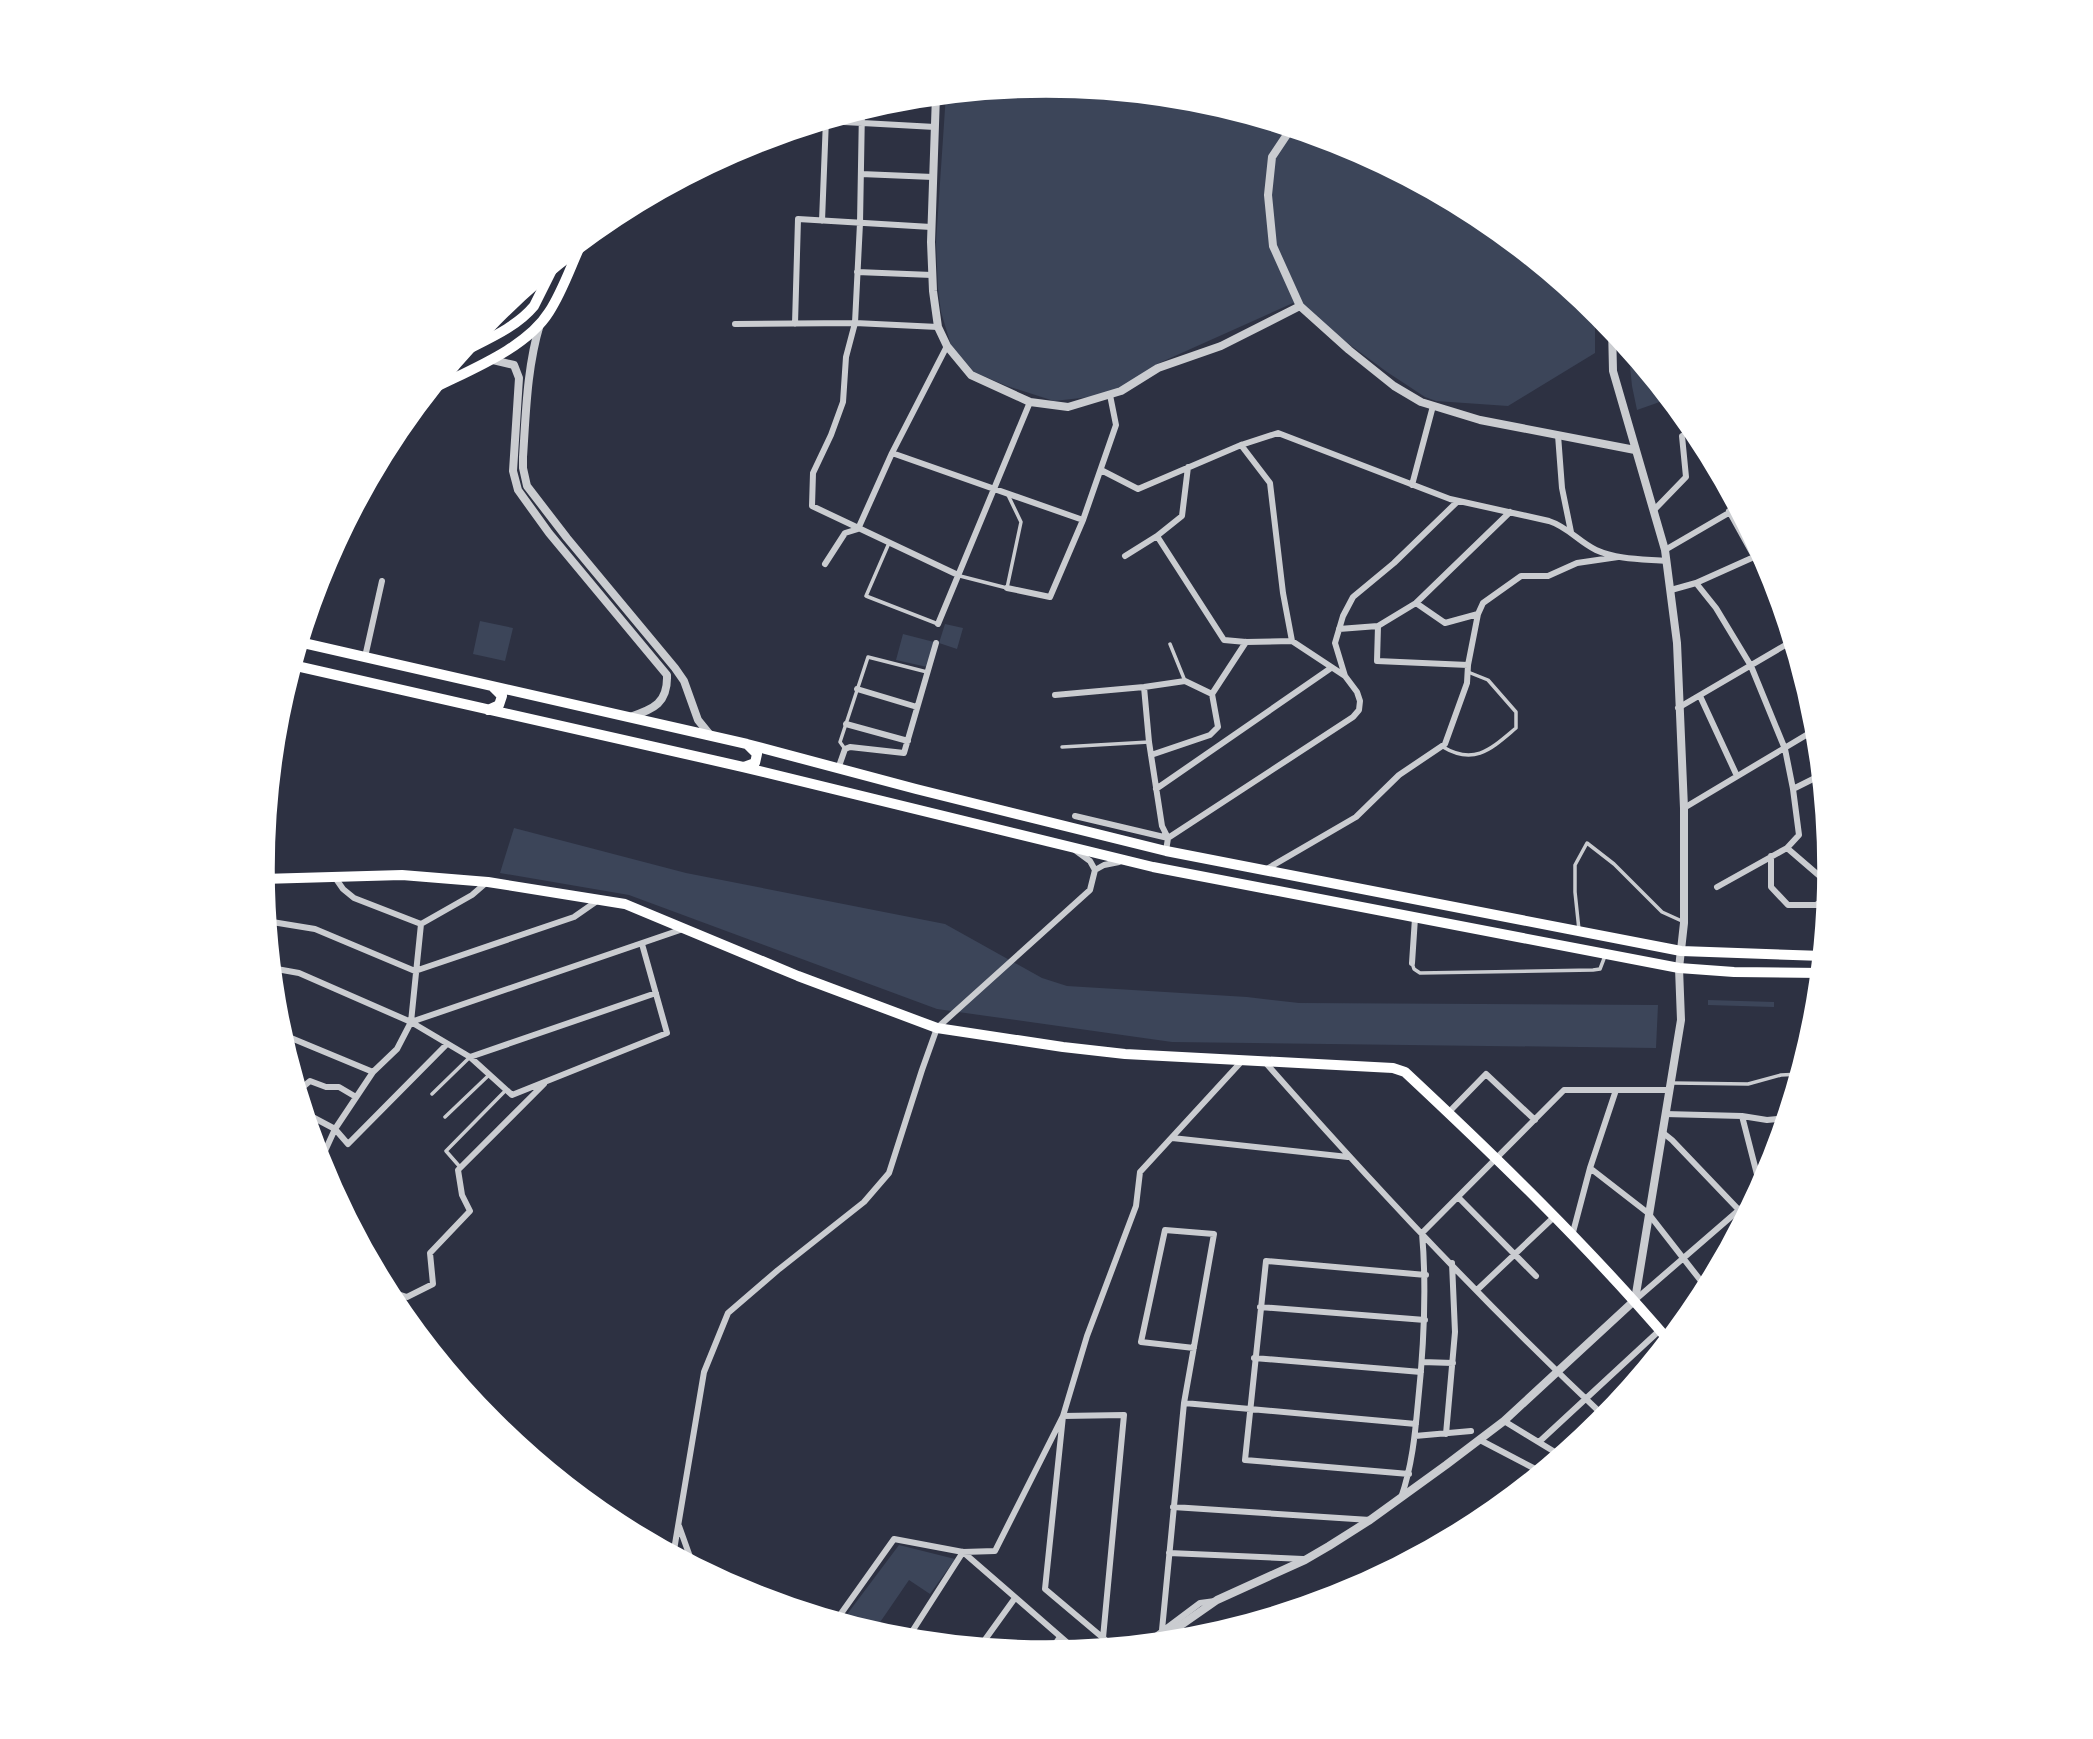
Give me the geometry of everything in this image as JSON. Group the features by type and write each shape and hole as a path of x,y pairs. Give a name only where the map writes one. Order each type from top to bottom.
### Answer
{"main road":[{"path":"448,381 522,339 540,323 554,303 576,256"},
{"path":"485,339 522,318 534,306 547,280"},
{"path":"540,294 542,305 554,303"},
{"path":"307,644 747,744 1166,851 1681,951 1814,956"},
{"path":"301,667 743,767 1153,867 1679,968 1813,973"},
{"path":"488,710 499,705 502,696 492,686"},
{"path":"743,767 755,763 757,754 747,744"},
{"path":"1153,867 1161,863 1166,851"},
{"path":"273,880 402,875 488,882 625,904 798,976 937,1028 1125,1054 1393,1068 1405,1072 1497,1159 1635,1300 1664,1335"},
{"path":"1593,951 1602,948 1603,943 1596,936"},
{"path":"1777,955 1769,959 1770,967 1777,972"}],"street":[{"path":"935,105 931,227 932,275 938,327 947,346 971,375 1030,402 1068,407 1121,391 1158,368 1221,346 1300,306"},
{"path":"862,119 855,323 846,357 844,401 813,473 812,506 958,575"},
{"path":"848,122 934,127"},
{"path":"822,221 826,129"},
{"path":"1287,135 1272,157 1268,195 1273,246 1300,306 1394,386 1421,402 1480,420 1635,450"},
{"path":"861,174 933,177"},
{"path":"795,324 798,219 931,227"},
{"path":"857,272 932,275"},
{"path":"540,323 531,352 529,373 523,457 527,486 676,668 684,681 698,720 711,736"},
{"path":"735,324 855,323 938,327"},
{"path":"1612,343 1613,372 1667,561 1677,643 1684,808 1684,923 1679,968 1681,1020 1635,1300"},
{"path":"825,564 845,533 858,529 892,453 947,346"},
{"path":"490,359 514,365 519,378 513,471 519,490 550,533 667,676 667,688 662,700 650,710 629,717"},
{"path":"1007,588 1050,597 1083,520 1116,425 1110,395"},
{"path":"938,624 1030,402"},
{"path":"1412,485 1433,406"},
{"path":"1101,470 1138,489 1241,445 1278,433 1450,499 1563,525 1595,550 1620,557 1667,561"},
{"path":"1654,510 1686,477 1682,436 1685,434"},
{"path":"1558,435 1562,488 1571,532"},
{"path":"1241,445 1270,483 1283,593 1292,641"},
{"path":"892,453 1083,520"},
{"path":"1125,556 1182,516 1188,467"},
{"path":"1075,816 1168,838 1353,717 1359,710 1360,701 1345,676 1335,643 1343,616 1353,597 1394,563 1458,501"},
{"path":"1665,550 1729,511 1749,548"},
{"path":"1339,629 1378,626 1416,603 1510,512"},
{"path":"1157,536 1224,640 1292,641 1345,676"},
{"path":"1264,870 1356,817 1399,775 1445,744 1467,682 1478,614 1483,604 1521,576 1548,576 1577,563 1620,557"},
{"path":"1671,590 1696,583 1753,557"},
{"path":"366,657 382,581"},
{"path":"1696,583 1716,608 1751,666 1785,749 1798,835 1787,848 1717,887"},
{"path":"1416,603 1445,624 1478,614"},
{"path":"1378,626 1377,661 1468,669"},
{"path":"1151,755 1210,735 1218,727 1212,694 1246,642"},
{"path":"838,769 845,749 850,747 904,753 936,643"},
{"path":"1678,708 1786,645"},
{"path":"1156,789 1331,668"},
{"path":"1055,695 1185,681 1212,694"},
{"path":"1144,687 1156,789 1162,826 1168,838 1166,851"},
{"path":"857,689 917,707"},
{"path":"1700,696 1737,776"},
{"path":"846,724 908,741"},
{"path":"1684,808 1808,735"},
{"path":"1793,789 1814,779"},
{"path":"675,1547 704,1372 728,1313 864,1202 889,1173 937,1028 1090,890 1095,870 1090,861 1073,848"},
{"path":"1787,848 1820,877"},
{"path":"1771,856 1771,887 1788,905 1819,904"},
{"path":"1095,870 1110,863 1126,861"},
{"path":"334,876 354,898 421,923 472,895 488,882"},
{"path":"275,923 315,929 415,971 574,916 599,900"},
{"path":"1412,963 1415,918"},
{"path":"326,1149 355,1097 373,1072 397,1049 411,1022 421,923"},
{"path":"411,1022 685,928"},
{"path":"280,970 299,973 411,1022 470,1057 512,1095 667,1033 642,944"},
{"path":"470,1057 656,993"},
{"path":"292,1039 373,1072"},
{"path":"314,1118 335,1129 348,1144 447,1044"},
{"path":"840,1614 894,1539 963,1552 995,1551 1063,1416 1087,1336 1136,1206 1140,1172 1242,1061"},
{"path":"1265,1062 1348,1157 1598,1411"},
{"path":"1448,1114 1486,1074 1535,1120"},
{"path":"402,1295 407,1297 433,1284 429,1253 470,1211 462,1195 457,1170 548,1080"},
{"path":"305,1086 310,1081 326,1087 339,1087 355,1097"},
{"path":"1422,1233 1564,1090 1670,1086"},
{"path":"1572,1236 1590,1168 1616,1090"},
{"path":"1665,1114 1742,1116 1767,1121 1778,1119"},
{"path":"1742,1116 1757,1174"},
{"path":"1662,1132 1740,1212"},
{"path":"1172,1138 1348,1157"},
{"path":"1590,1168 1648,1213 1701,1280"},
{"path":"1458,1197 1536,1276"},
{"path":"1172,1632 1217,1600 1305,1560 1370,1520 1480,1440 1743,1205"},
{"path":"1477,1290 1554,1217"},
{"path":"1162,1630 1184,1403 1194,1348 1214,1234 1165,1230 1141,1342 1194,1348"},
{"path":"1401,1498 1409,1474 1415,1436 1422,1362 1426,1275 1422,1233"},
{"path":"1409,1474 1245,1460 1266,1261 1426,1275"},
{"path":"1446,1434 1455,1332 1452,1263"},
{"path":"1260,1307 1425,1320"},
{"path":"1539,1442 1660,1330"},
{"path":"1254,1358 1421,1372"},
{"path":"1422,1362 1453,1363"},
{"path":"1184,1403 1416,1424"},
{"path":"1063,1416 1124,1415 1103,1638"},
{"path":"1063,1416 1045,1589 1106,1640"},
{"path":"1504,1421 1555,1452"},
{"path":"1415,1436 1471,1431"},
{"path":"1480,1440 1535,1469"},
{"path":"1173,1507 1370,1520"},
{"path":"678,1524 689,1555"},
{"path":"963,1552 1066,1642"},
{"path":"913,1631 963,1552"},
{"path":"1168,1553 1305,1560"},
{"path":"985,1640 1014,1598"},
{"path":"1157,1634 1200,1603 1217,1600"},
{"path":"1056,1643 1060,1637"}],"lane":[{"path":"958,575 1007,588 1021,522 1007,494"},
{"path":"889,543 866,596 938,624"},
{"path":"1170,644 1185,681"},
{"path":"845,749 840,742 868,657 928,672"},
{"path":"1441,746 1455,754 1471,756 1490,750 1516,728 1516,712 1488,680 1468,669"},
{"path":"1062,747 1149,742"},
{"path":"1580,932 1575,865 1587,843 1614,864 1662,912 1684,923"},
{"path":"1412,963 1420,974 1594,970 1600,969 1604,964 1606,954"},
{"path":"432,1094 470,1057"},
{"path":"445,1117 489,1074"},
{"path":"1670,1086 1748,1084 1792,1074"},
{"path":"460,1167 446,1151 506,1090"}],"shaded area":[{"path":"1046,96 1097,98 1197,111 1295,137 1388,176 1433,200 1517,256 1556,288 1595,325 1595,353 1508,406 1436,401 1425,397 1387,372 1293,303 1157,364 1120,388 1090,397 1054,401 974,372 951,345 941,312 936,242 945,103"},
{"path":"1630,362 1662,401 1637,410"},
{"path":"480,621 513,628 505,661 473,654"},
{"path":"945,624 963,628 957,649 939,643"},
{"path":"903,634 934,642 927,667 896,660"},
{"path":"514,828 686,873 945,924 1042,978 1067,986 1247,997 1299,1003 1658,1005 1656,1048 1172,1042 937,1009 629,895 500,873"},
{"path":"1708,1000 1774,1002 1774,1007 1708,1005"},
{"path":"899,1545 955,1559 930,1594 909,1580 879,1624 846,1616"}]}
